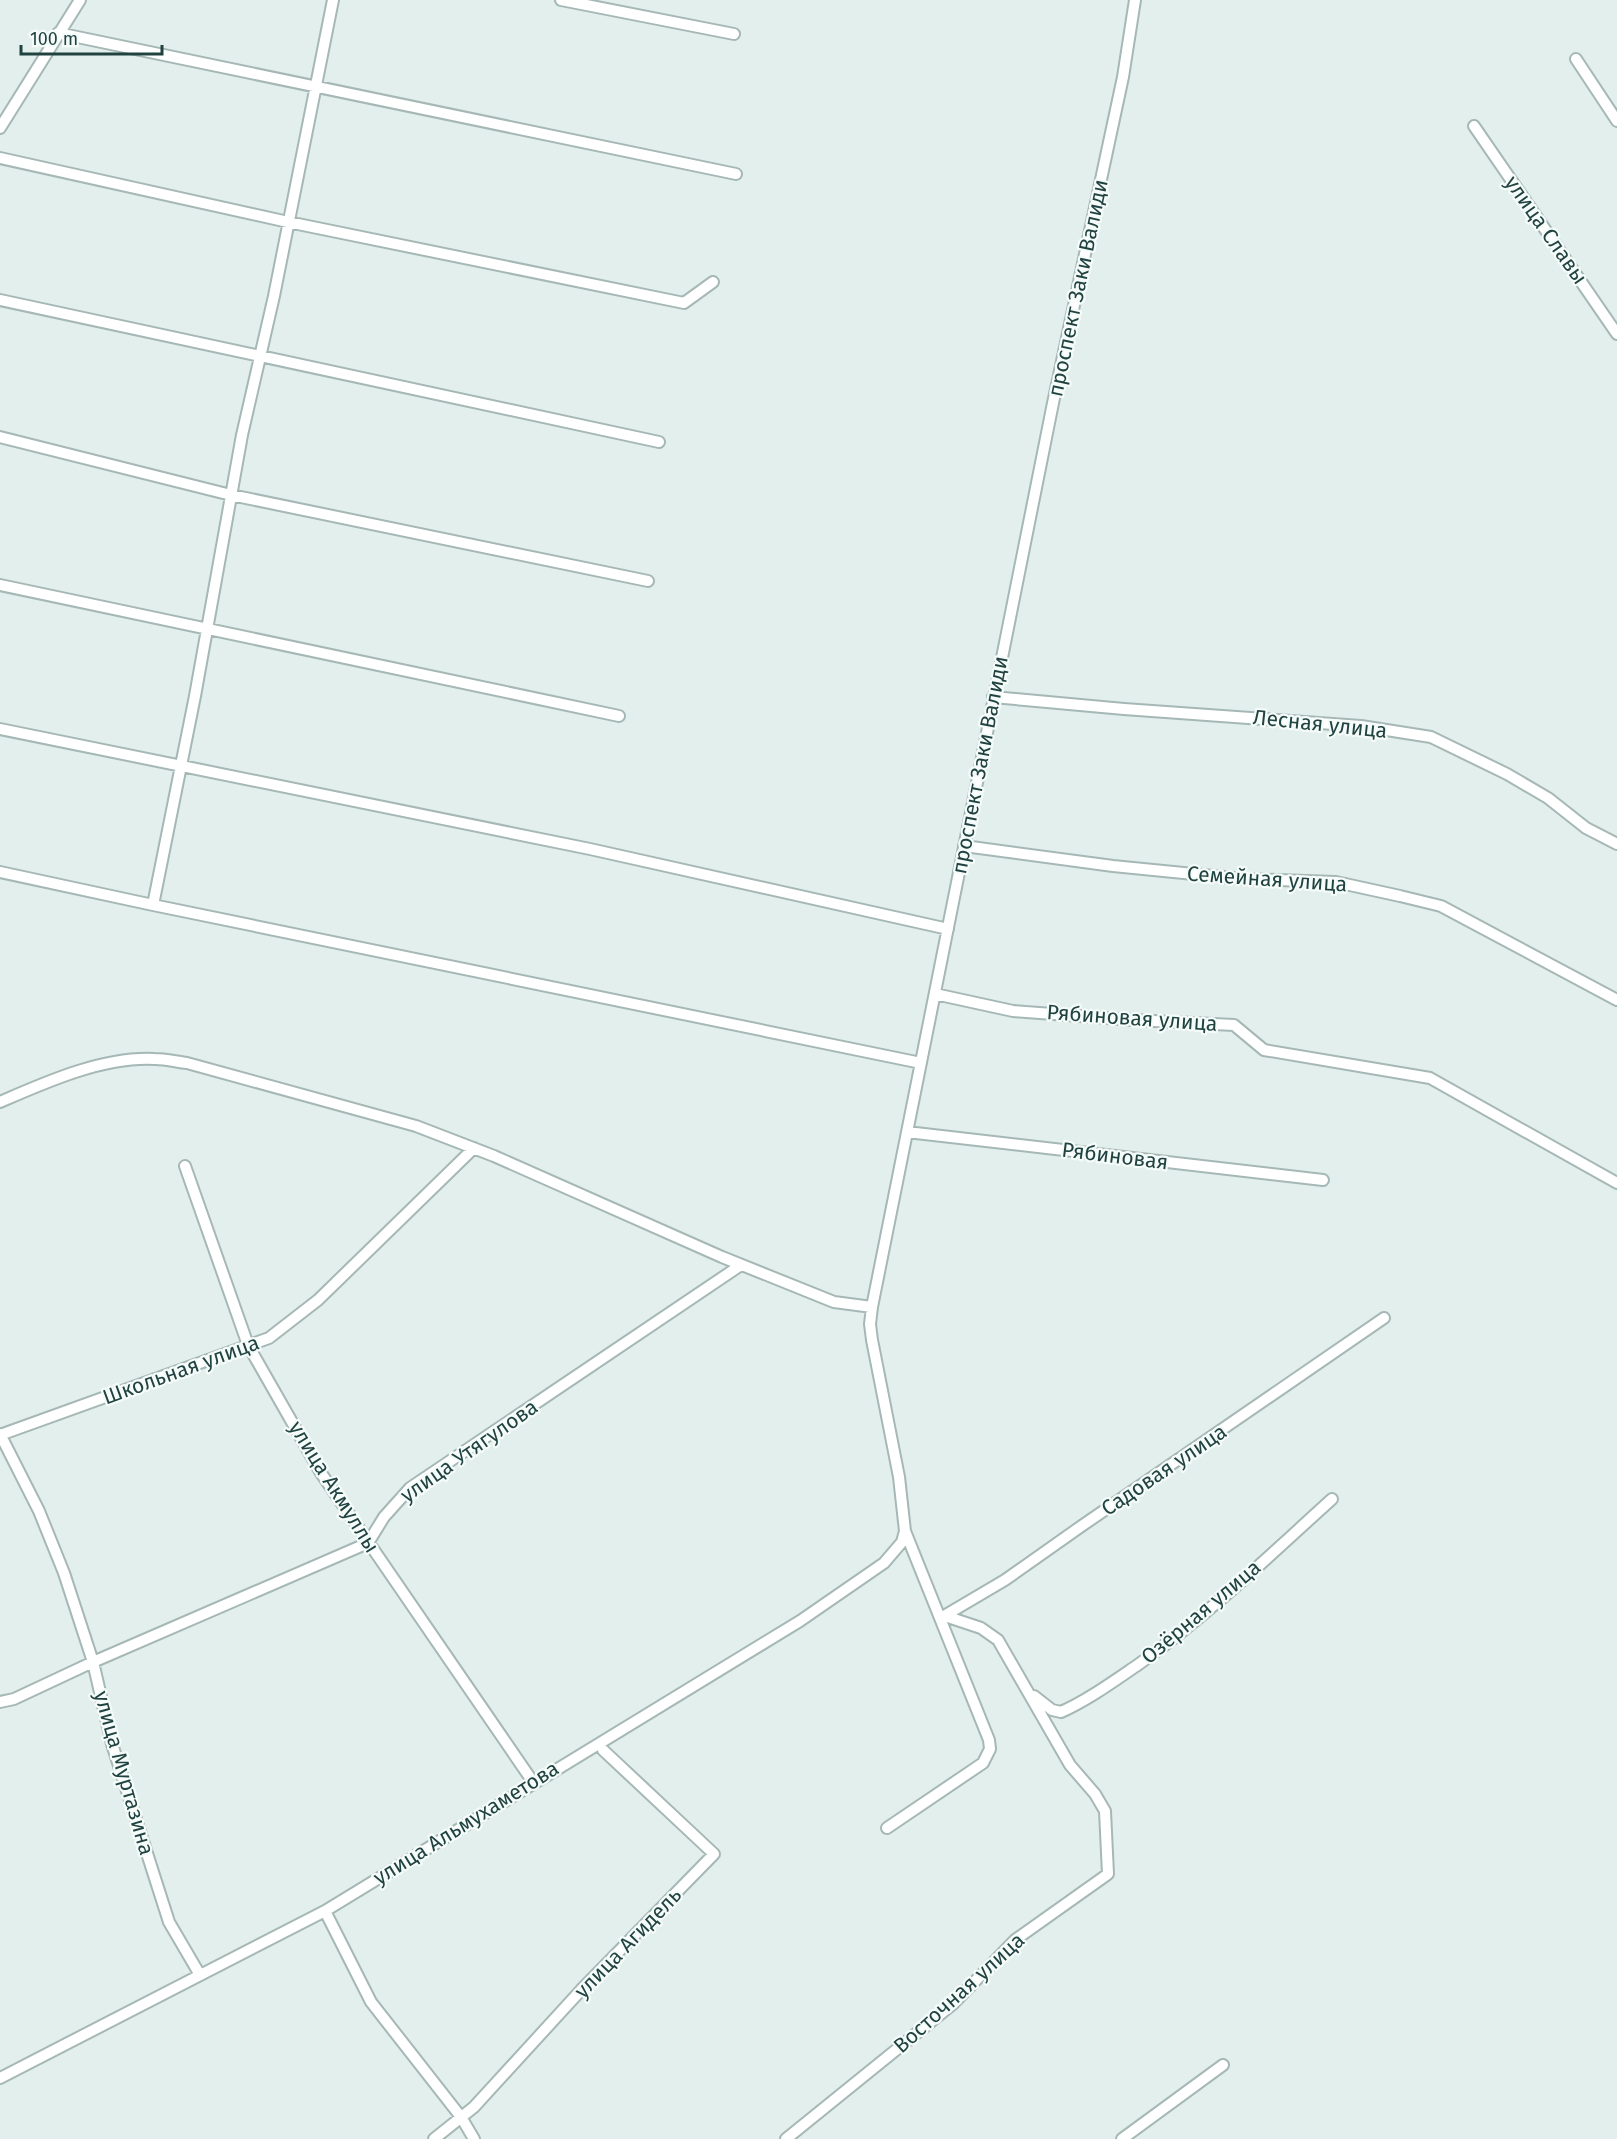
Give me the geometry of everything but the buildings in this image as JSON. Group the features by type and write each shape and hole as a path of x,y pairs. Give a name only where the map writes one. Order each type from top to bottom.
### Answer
{"street":[{"path":"0,128 80,0"},
{"path":"153,906 242,435 333,0"},
{"path":"561,0 734,34"},
{"name":"проспект Заки Валиди","path":"887,1828 983,1763 990,1749 989,1740 943,1616 905,1531 899,1477 870,1324 993,697 1123,77 1135,0"},
{"path":"58,33 505,124 736,174"},
{"path":"1576,59 1617,121"},
{"name":"улица Славы","path":"1474,126 1617,334"},
{"path":"0,158 288,222 684,303 713,282"},
{"path":"0,300 659,442"},
{"path":"0,437 231,495 648,581"},
{"path":"0,585 619,716"},
{"name":"Лесная улица","path":"993,697 1361,726 1431,737 1507,774 1548,798 1587,828 1617,844"},
{"path":"0,729 590,849 948,929"},
{"name":"Семейная улица","path":"964,846 1244,879 1336,882 1400,896 1441,906 1617,1000"},
{"path":"0,872 153,906 921,1063"},
{"name":"Рябиновая улица","path":"935,994 1013,1011 1234,1025 1264,1050 1430,1078 1617,1183"},
{"path":"0,1102 52,1080 117,1062 154,1058 188,1063 405,1123 474,1148 834,1302 872,1307"},
{"name":"Рябиновая","path":"907,1132 1323,1180"},
{"name":"Школьная улица","path":"93,1662 64,1573 39,1511 0,1435 269,1338 318,1300 474,1148"},
{"name":"улица Акмуллы","path":"185,1166 248,1345 321,1473 533,1782"},
{"name":"улица Утягулова","path":"368,1544 384,1517 410,1488 741,1264"},
{"name":"Садовая улица","path":"943,1616 1005,1580 1384,1318"},
{"name":"Озёрная улица","path":"1030,1693 1052,1710 1061,1712 1117,1679 1173,1640 1332,1499"},
{"name":"улица Альмухаметова","path":"0,2078 325,1911 800,1621 867,1576 896,1551 905,1531"},
{"path":"93,1662 368,1544"},
{"path":"943,1616 981,1628 998,1640 1030,1693"},
{"name":"улица Муртазина","path":"0,1702 14,1699 93,1662 112,1744 169,1922 200,1975"},
{"name":"Восточная улица","path":"786,2139 954,2002 1014,1940 1108,1874 1105,1811 1095,1794 1070,1765 1030,1693"},
{"name":"улица Агидель","path":"434,2139 474,2107 582,1989 714,1854 603,1750"},
{"path":"325,1911 371,2002 461,2117 474,2139"},
{"path":"1122,2139 1223,2065"}]}
